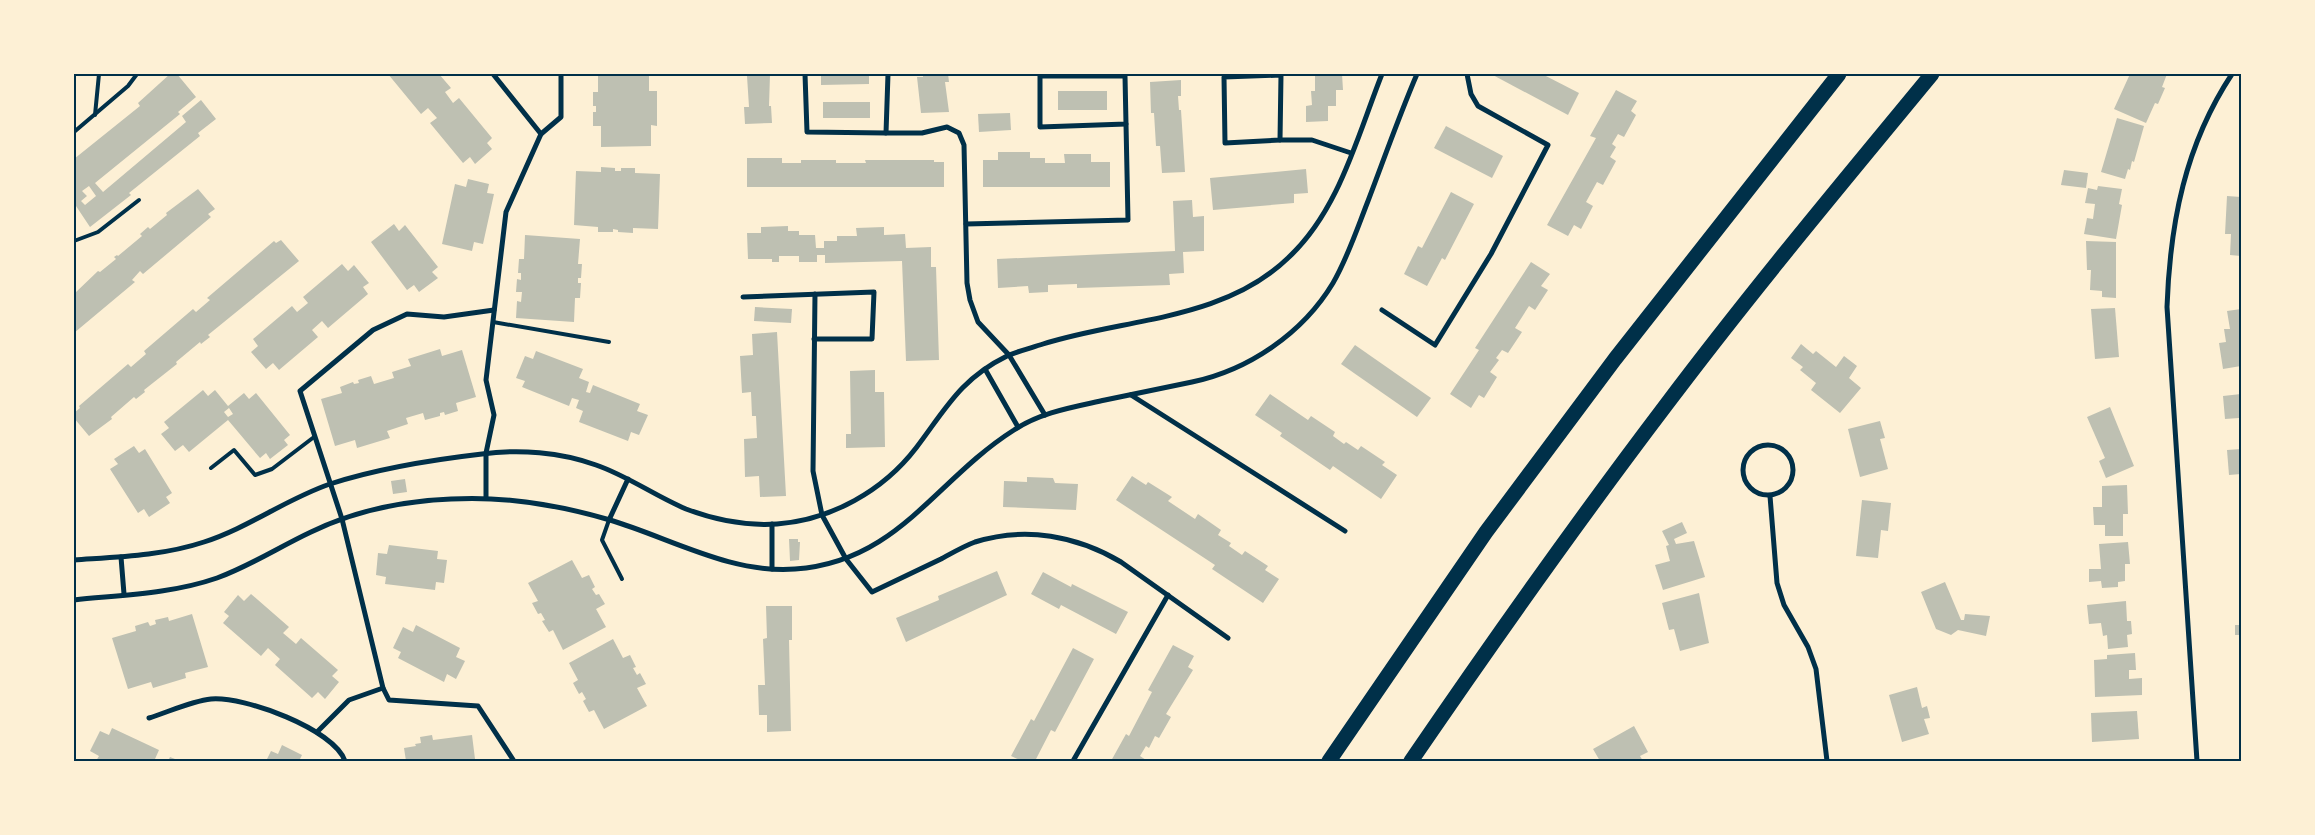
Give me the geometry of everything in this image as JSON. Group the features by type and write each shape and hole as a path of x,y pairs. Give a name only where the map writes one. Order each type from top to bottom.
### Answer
{"highway":[{"path":"1330,761 1504,509 1615,359 1839,74"},
{"path":"1411,761 1465,682 1666,406 1792,244 1932,74"}],"street":[{"path":"493,74 541,134"},
{"path":"486,498 486,453 494,415 486,380 506,212 541,134 561,117 561,74"},
{"path":"804,74 807,132 922,133 947,127 959,133 964,145 967,283 970,300 978,322 1009,355 1045,415"},
{"path":"886,133 888,74"},
{"path":"74,560 167,552 204,542 329,484 389,468 486,453 523,452 557,455 595,464 686,509 727,521 772,524 800,521 822,515 859,499 891,475 914,451 952,398 985,368 1009,355 1066,337 1204,306 1254,285 1288,259 1314,230 1332,199 1382,74"},
{"path":"74,600 174,589 216,578 246,565 312,531 342,519 373,510 414,502 486,498 548,505 609,520 725,560 772,569 818,566 846,559 873,547 897,532 980,453 1018,427 1045,415 1201,380 1240,366 1282,340 1314,309 1332,284 1348,254 1417,74"},
{"path":"1382,310 1435,345 1491,254 1548,145 1478,106 1471,94 1467,74"},
{"path":"2197,761 2167,307 2169,258 2178,202 2190,161 2206,122 2232,74"},
{"path":"1280,140 1281,75 1224,77 1225,143 1312,140 1351,153"},
{"path":"966,224 1128,220 1126,124 1125,76 1040,76 1040,127 1126,124"},
{"path":"743,297 874,292 872,339 814,339"},
{"path":"815,294 813,471 822,515 846,559 872,592 975,542 1013,535 1048,535 1076,541 1104,552 1228,638"},
{"path":"494,310 444,317 407,314 372,330 300,392 342,519 383,688 388,700 478,706 514,761"},
{"path":"985,368 1018,427"},
{"path":"1131,395 1345,531"},
{"path":"1766,444 1777,446 1788,453 1793,464 1793,477 1782,492 1770,496 1760,495 1752,490 1743,476 1742,467 1746,456 1755,448 1766,444"},
{"path":"609,520 628,479"},
{"path":"1770,496 1777,583 1784,605 1808,647 1816,669 1828,761"},
{"path":"772,524 772,569"},
{"path":"120,557 124,594"},
{"path":"1073,761 1168,595"},
{"path":"317,732 349,700 383,688"},
{"path":"149,718 212,699 262,706 317,732 342,755 345,761"}],"lane":[{"path":"95,115 99,74"},
{"path":"74,132 128,86 137,74"},
{"path":"74,241 98,232 138,200"},
{"path":"493,322 609,342"},
{"path":"211,468 234,450 255,475 272,470 314,437"},
{"path":"609,520 602,540 622,579"}],"building":[{"path":"170,74 177,74 196,97 178,112 180,114 95,183 103,192 186,122 182,116 201,100 216,119 198,133 200,136 90,227 76,206 74,208 74,159 140,106 138,103","holes":["89,186 96,196 85,205 81,201 87,196 82,191"]},
{"path":"388,74 439,74 451,88 445,92 453,103 459,98 492,138 487,143 492,149 475,164 470,157 463,163 430,123 437,118 428,108 421,114"},
{"path":"598,74 649,74 649,91 657,91 657,126 651,125 651,146 601,147 601,126 593,126 593,112 596,112 596,106 593,106 593,92 598,92"},
{"path":"744,74 770,75 769,106 771,106 772,123 745,124 744,107 749,107 747,76 744,76"},
{"path":"821,74 869,74 869,84 821,85"},
{"path":"923,74 948,74 949,82 945,82 949,112 921,113 917,77 923,77"},
{"path":"1342,74 1343,90 1336,90 1336,106 1328,106 1328,121 1306,122 1306,106 1312,105 1311,91 1315,91 1315,75"},
{"path":"1491,74 1542,74 1579,93 1568,115"},
{"path":"2130,74 2167,74 2162,87 2165,88 2158,104 2155,103 2146,123 2114,109"},
{"path":"1181,80 1181,96 1178,96 1179,110 1181,110 1185,172 1162,173 1160,146 1156,146 1154,113 1151,113 1150,82"},
{"path":"1616,90 1637,101 1631,111 1636,115 1624,137 1618,134 1612,144 1616,147 1610,157 1616,161 1603,185 1597,182 1586,202 1593,206 1581,229 1574,225 1568,236 1547,225 1596,138 1590,136"},
{"path":"1058,91 1107,91 1107,110 1058,110"},
{"path":"823,102 870,102 870,118 823,118"},
{"path":"1010,113 1011,130 979,132 978,114"},
{"path":"2117,118 2144,126 2134,162 2132,161 2125,179 2101,172"},
{"path":"1446,126 1503,156 1492,178 1434,148"},
{"path":"998,152 1030,152 1030,158 1045,158 1045,163 1065,163 1064,154 1091,154 1091,162 1110,162 1110,187 983,187 983,160 998,160"},
{"path":"747,158 782,158 782,163 801,163 801,160 836,160 836,163 866,163 865,160 934,160 934,162 944,162 944,187 747,187"},
{"path":"601,167 615,168 615,171 621,171 621,168 635,168 635,173 660,174 658,229 633,228 633,233 618,232 618,230 613,229 613,232 598,232 598,227 574,225 576,171 601,172"},
{"path":"1306,169 1308,193 1294,194 1294,203 1213,210 1210,178"},
{"path":"2064,170 2088,173 2086,188 2061,185"},
{"path":"468,179 489,184 487,193 494,194 483,244 474,242 472,251 442,244 455,184 466,187"},
{"path":"2098,186 2122,189 2119,204 2122,205 2116,239 2084,234 2087,218 2093,219 2095,204 2085,203 2088,188 2097,190"},
{"path":"198,189 215,209 208,214 211,217 143,274 140,271 132,280 135,282 74,333 74,294 98,271 100,272 116,259 114,257 118,256 142,236 140,234 148,227 150,229 167,215 166,213"},
{"path":"1451,192 1474,204 1445,260 1442,258 1427,286 1404,274 1418,246 1422,248"},
{"path":"2227,196 2241,197 2241,256 2230,255 2231,234 2225,234"},
{"path":"1192,200 1193,217 1204,216 1204,251 1183,252 1184,273 1169,274 1170,285 1077,288 1077,284 1048,285 1048,292 1029,293 1028,286 998,288 997,259 1175,251 1173,201"},
{"path":"394,224 399,231 405,225 438,267 432,272 438,278 419,292 414,285 407,290 371,242"},
{"path":"788,226 788,231 799,231 799,235 815,235 816,248 824,248 824,241 837,241 837,236 857,236 856,228 884,227 884,235 905,234 906,248 931,247 931,267 936,267 939,360 906,361 902,261 825,263 825,255 817,255 817,262 799,262 799,256 779,256 779,262 772,262 772,259 748,259 747,233 761,233 761,227"},
{"path":"525,235 580,239 578,264 582,264 581,278 578,278 578,283 581,283 580,298 575,298 574,322 516,318 517,301 521,302 522,292 516,292 517,279 521,280 521,273 518,273 519,259 524,259"},
{"path":"281,240 299,261 208,335 210,337 201,344 200,342 176,362 177,364 144,390 145,392 136,399 134,397 111,417 112,419 89,436 74,418 74,413 80,408 79,406 128,364 131,367 146,354 144,351 193,309 196,312 210,300 207,298 274,241 276,243"},
{"path":"2086,241 2116,242 2116,298 2102,297 2102,291 2090,290 2091,270 2087,270"},
{"path":"1531,262 1550,274 1541,286 1548,290 1535,310 1529,306 1515,328 1522,332 1508,353 1502,350 1496,358 1499,360 1490,372 1497,377 1484,398 1479,395 1471,408 1450,394 1479,350 1475,348"},
{"path":"342,264 348,271 354,265 369,283 363,287 368,294 328,328 322,321 312,330 318,337 279,370 273,363 266,369 251,352 258,346 253,339 292,306 297,312 308,303 303,297"},
{"path":"755,307 792,309 791,323 754,321"},
{"path":"2115,308 2119,357 2095,359 2091,309"},
{"path":"2241,309 2241,366 2223,369 2219,343 2226,342 2224,329 2230,329 2227,311"},
{"path":"777,332 786,496 760,497 759,476 745,477 744,439 757,438 756,416 752,416 751,392 742,393 740,356 753,355 752,334"},
{"path":"1801,344 1813,354 1816,351 1836,367 1844,356 1857,366 1849,378 1861,388 1840,413 1811,390 1816,383 1800,370 1803,367 1791,358"},
{"path":"1355,345 1431,398 1417,417 1341,364"},
{"path":"440,349 442,356 462,350 476,397 456,403 458,411 445,415 444,412 440,413 440,416 425,420 423,413 406,418 408,424 387,431 390,438 357,448 355,440 335,446 321,399 342,393 340,387 353,382 354,384 359,383 358,380 371,376 374,384 394,378 392,372 411,366 408,359"},
{"path":"536,351 583,369 579,378 589,382 586,392 590,393 593,385 640,404 637,411 648,415 639,435 631,432 628,441 579,422 583,411 576,408 579,400 572,398 569,406 522,387 525,381 516,378 525,356 533,359"},
{"path":"875,370 875,392 884,392 885,447 846,448 846,434 851,434 850,371"},
{"path":"203,390 208,396 215,390 228,406 244,393 249,399 256,393 290,435 284,440 288,445 270,459 266,453 260,458 228,420 189,452 183,445 175,451 161,434 169,428 164,422","holes":["229,408 233,414 228,417 224,412"]},
{"path":"1270,394 1308,420 1311,416 1335,432 1333,436 1344,444 1346,442 1358,450 1361,446 1385,462 1382,465 1397,475 1381,499 1333,466 1330,470 1280,436 1282,433 1255,415"},
{"path":"2241,394 2240,429 2239,418 2225,419 2223,396"},
{"path":"2110,407 2134,466 2106,478 2099,461 2105,458 2087,417"},
{"path":"1880,421 1885,438 1880,439 1888,469 1860,477 1848,429"},
{"path":"134,446 139,453 145,449 172,493 166,497 170,503 149,517 144,509 138,513 110,469 118,464 114,459"},
{"path":"2241,449 2241,474 2229,475 2227,450"},
{"path":"1132,476 1146,485 1148,482 1172,497 1168,501 1195,519 1198,514 1221,530 1218,535 1231,543 1229,546 1242,555 1245,551 1268,566 1265,570 1279,579 1263,603 1212,569 1215,565 1116,500"},
{"path":"1027,477 1053,478 1055,483 1078,484 1076,510 1003,507 1004,481 1027,482"},
{"path":"405,479 407,492 393,494 391,481"},
{"path":"2127,485 2128,514 2123,514 2123,536 2105,536 2105,525 2094,525 2093,507 2102,507 2102,486"},
{"path":"1862,500 1891,503 1888,531 1881,530 1878,558 1856,556"},
{"path":"1682,522 1687,533 1674,539 1676,544 1694,541 1705,577 1663,590 1655,565 1670,561 1666,546 1669,545 1662,531"},
{"path":"789,539 798,539 798,542 800,542 799,560 790,561"},
{"path":"2128,542 2130,564 2125,564 2125,581 2118,582 2118,587 2102,588 2101,581 2089,582 2089,569 2101,569 2099,544"},
{"path":"389,545 438,551 437,559 447,560 444,583 436,582 435,590 385,584 386,577 376,575 378,553 387,554"},
{"path":"572,560 582,578 589,575 595,587 592,589 596,595 599,594 605,604 596,609 606,627 563,650 553,630 549,632 542,621 545,620 541,613 538,614 532,603 538,601 528,583"},
{"path":"997,571 1007,595 906,642 896,618 939,600 938,596"},
{"path":"1043,572 1071,587 1072,584 1128,612 1116,634 1061,605 1059,609 1031,594"},
{"path":"1945,582 1961,620 1964,620 1965,614 1990,616 1986,636 1958,630 1951,635 1936,629 1921,592"},
{"path":"1699,593 1709,643 1680,651 1674,629 1669,630 1662,603"},
{"path":"251,594 289,627 283,633 296,644 301,638 338,670 332,676 339,682 325,699 318,692 312,698 275,665 280,659 268,648 261,656 223,623 229,616 224,612 238,595 244,601"},
{"path":"2126,601 2127,621 2131,621 2132,634 2127,635 2128,647 2108,649 2107,635 2103,636 2101,623 2089,624 2087,605"},
{"path":"766,606 792,606 792,640 789,640 791,731 767,732 767,715 759,715 758,685 765,685 763,639 767,638"},
{"path":"192,614 208,667 185,673 186,678 153,688 151,682 128,689 112,638 136,631 135,626 148,622 150,626 156,624 155,620 168,617 169,621"},
{"path":"416,625 460,648 456,657 465,661 456,679 447,674 444,682 398,658 401,652 393,648 403,627 413,632"},
{"path":"2235,625 2241,625 2241,635 2235,635"},
{"path":"613,639 623,658 630,655 636,667 633,668 637,675 640,673 646,684 637,688 647,706 604,729 594,710 589,712 583,701 586,699 582,692 579,694 573,683 578,680 569,663"},
{"path":"1173,645 1194,656 1188,667 1193,670 1166,714 1171,717 1159,738 1155,736 1149,748 1146,746 1140,756 1145,761 1111,761 1126,734 1129,736 1152,692 1148,690"},
{"path":"1073,648 1094,659 1055,732 1051,730 1035,761 1022,761 1011,756 1031,719 1034,721"},
{"path":"2135,653 2136,670 2129,670 2129,679 2142,678 2142,695 2095,697 2094,660 2107,659 2107,655"},
{"path":"1917,687 1922,708 1927,706 1930,718 1924,719 1929,734 1902,742 1889,695"},
{"path":"2137,711 2139,739 2092,742 2091,713"},
{"path":"1634,726 1648,752 1640,756 1643,761 1600,761 1593,749"},
{"path":"112,728 159,750 155,759 159,761 96,761 99,756 90,751 100,731 109,735"},
{"path":"432,735 433,740 472,735 475,759 458,761 406,761 404,748 421,743 420,737"},
{"path":"282,745 302,755 299,761 266,761 271,751 278,754"},
{"path":"170,757 180,761 168,761"}]}
